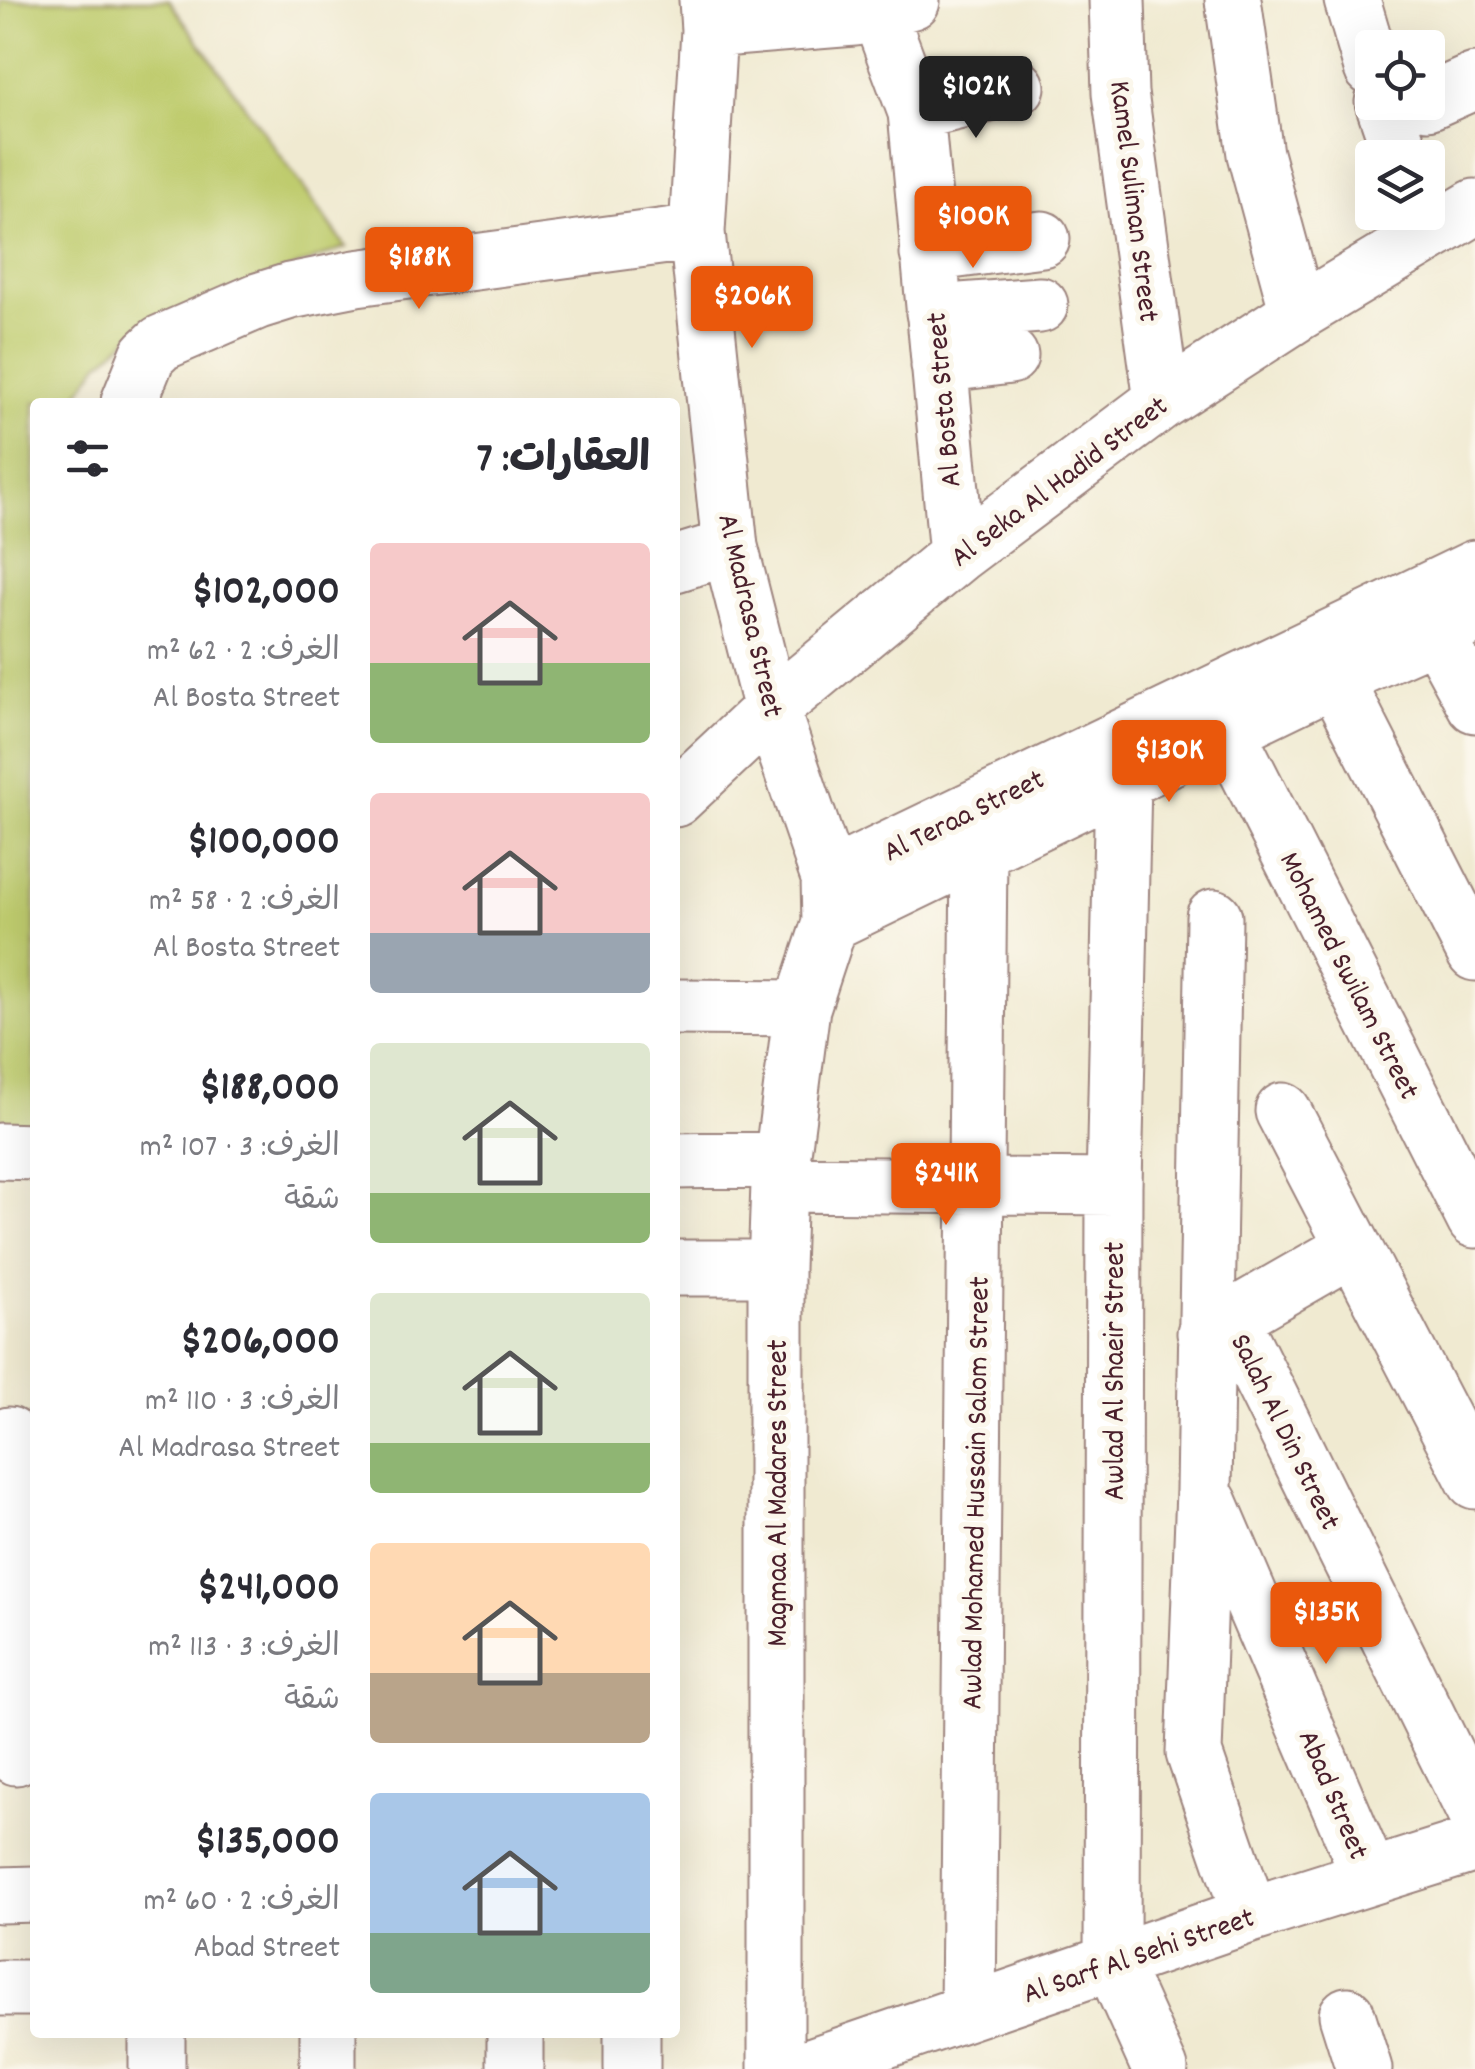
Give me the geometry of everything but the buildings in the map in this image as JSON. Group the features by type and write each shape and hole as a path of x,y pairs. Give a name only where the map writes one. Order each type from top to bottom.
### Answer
{"street":[{"name":"Kamel Suliman Street","path":"1117,0 1120,93 1162,401"},
{"path":"1233,0 1255,154 1298,314"},
{"path":"1352,0 1361,30"},
{"path":"708,15 875,8"},
{"name":"Al Bosta Street","path":"875,8 916,112 958,555"},
{"name":"Al Madrasa Street","path":"708,15 697,232 730,547 771,710 829,900"},
{"path":"1445,96 1475,80"},
{"path":"916,112 1017,87"},
{"name":"Al Seka Al Hadid Street","path":"680,794 771,710 958,555 1162,401 1425,230"},
{"path":"131,398 148,355 161,343 290,292 356,278 697,232"},
{"path":"928,254 1042,240"},
{"path":"936,339 1040,305"},
{"path":"936,339 1010,356"},
{"path":"680,562 730,547"},
{"name":"Al Teraa Street","path":"829,900 1475,568"},
{"path":"1456,625 1475,704"},
{"name":"Al Teraa Street","path":"829,900 979,853 1335,678 1456,625"},
{"path":"1335,678 1475,953"},
{"name":"Mohamed Swilam Street","path":"1227,731 1475,1220"},
{"name":"Awlad Al Shaeir Street","path":"1112,1962 1114,1188 1123,780"},
{"name":"Awlad Mohamed Hussain Salom Street","path":"968,2012 979,853"},
{"name":"Magmaa Al Madares Street","path":"776,2069 776,1268 780,1171 802,1008 829,900"},
{"path":"1214,917 1218,1325 1204,1490 1194,1753 1250,1916"},
{"path":"680,1007 802,1008"},
{"path":"1283,1112 1475,1481"},
{"path":"0,1151 30,1152"},
{"path":"680,1161 978,1186 1114,1188"},
{"path":"1218,1325 1352,1248"},
{"path":"680,1268 776,1268"},
{"name":"Salah Al Din Street","path":"1218,1325 1475,1813"},
{"path":"15,1430 23,1558 17,1757"},
{"name":"Abad Street","path":"1204,1490 1370,1877"},
{"name":"Al Sarf Al Sehi Street","path":"802,2069 1112,1962 1475,1844"},
{"path":"0,1895 30,1894"},
{"path":"1112,1962 1160,2069"},
{"path":"0,1988 30,1988"},
{"path":"1347,2016 1364,2069"},
{"path":"157,2038 157,2069"},
{"path":"328,2038 328,2069"},
{"path":"515,2038 515,2069"},
{"path":"632,2038 632,2069"}],"green space":[{"path":"0,0 169,0 346,247 140,328 99,364 76,398 30,398 30,1124 0,1125"}]}
